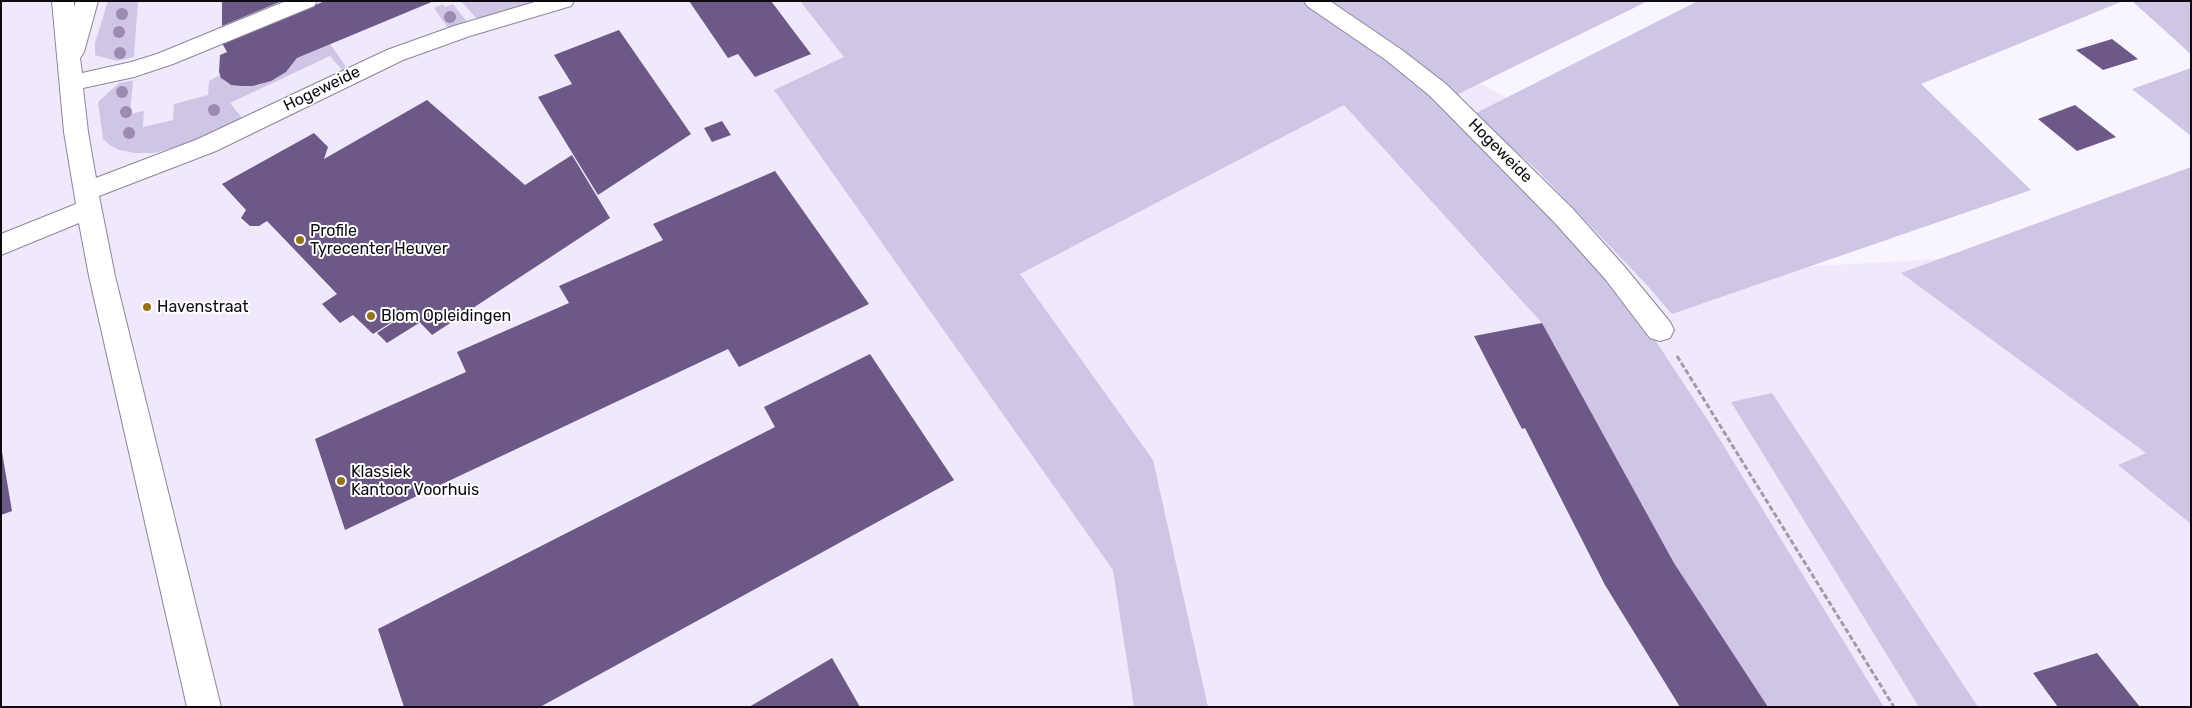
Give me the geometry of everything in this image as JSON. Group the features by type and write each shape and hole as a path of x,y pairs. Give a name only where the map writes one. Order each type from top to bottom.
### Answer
{"street":[{"path":"63,1 76,132 102,276 204,707"},
{"path":"71,73 87,1"},
{"path":"71,73 134,69 306,1"},
{"name":"Hogeweide","path":"1,245 87,200 207,145 369,66 462,31 563,1"},
{"name":"Hogeweide","path":"1315,1 1394,55 1444,96 1563,215 1615,273 1660,330"}],"path":[{"path":"1660,330 1894,707"}],"shaded area":[{"path":"1,1 1335,1 1505,97 1691,273 1938,259 2191,462 2191,707 1,707"},
{"path":"108,1 138,1 134,57 117,61 95,55 95,43"},
{"path":"461,1 537,1 477,19"},
{"path":"800,1 1307,1 1407,72 1531,192 1636,311 1709,422 1884,707 1768,707 1674,563 1542,323 1344,105 1020,274 1153,460 1208,707 1134,707 1113,570 774,90 844,57"},
{"path":"1331,1 1648,1 1454,96 1329,3"},
{"path":"1698,1 2123,1 1921,84 2031,190 1672,314 1646,284 1539,172 1474,114"},
{"path":"2132,1 2191,1 2191,55 2183,47"},
{"path":"443,4 445,7 453,4 467,22 448,28 434,8"},
{"path":"330,44 347,68 342,70 330,56 230,103 242,118 194,142 154,153 135,153 119,150 103,139 98,102 119,83 147,78 133,81 130,114 144,111 143,127 173,120 174,104 208,95 209,81 220,75 224,81 231,85 259,85 286,72 297,58"},
{"path":"2191,68 2191,136 2132,89"},
{"path":"2191,167 2191,524 2118,465 2146,453 1901,273"},
{"path":"1772,393 1978,707 1919,707 1731,402"}],"building":[{"path":"222,1 282,1 222,26"},
{"path":"325,1 434,1 297,58 286,72 271,81 253,86 241,86 231,85 221,78 219,72 220,55 227,52 222,43"},
{"path":"689,1 771,1 811,54 755,77 738,54 728,58"},
{"path":"619,30 691,134 598,195 538,97 572,84 554,55"},
{"path":"2112,39 2138,59 2103,70 2076,50"},
{"path":"427,100 525,185 572,155 610,218 432,335 409,311 373,334 353,315 340,323 322,304 337,294 267,221 259,226 250,226 241,218 246,210 222,184 314,133 328,147 324,159"},
{"path":"2075,105 2116,137 2077,151 2038,119"},
{"path":"722,121 731,135 712,142 704,128"},
{"path":"775,171 869,304 739,367 728,349 345,530 315,439 466,372 457,352 569,303 559,286 663,240 653,224"},
{"path":"409,312 419,323 387,343 377,333"},
{"path":"1542,323 1674,563 1768,707 1680,707 1605,585 1525,428 1522,429 1474,336"},
{"path":"870,354 954,480 540,707 404,707 378,629 775,427 764,407"},
{"path":"1,446 12,511 1,515"},
{"path":"2097,653 2140,707 2058,707 2033,673"},
{"path":"832,658 860,707 749,707"}],"place":[{"name":"Profile Tyrecenter Heuver","path":"300,240"},
{"name":"Havenstraat","path":"147,307"},
{"name":"Blom Opleidingen","path":"371,316"},
{"name":"Klassiek Kantoor Voorhuis","path":"341,481"}]}
